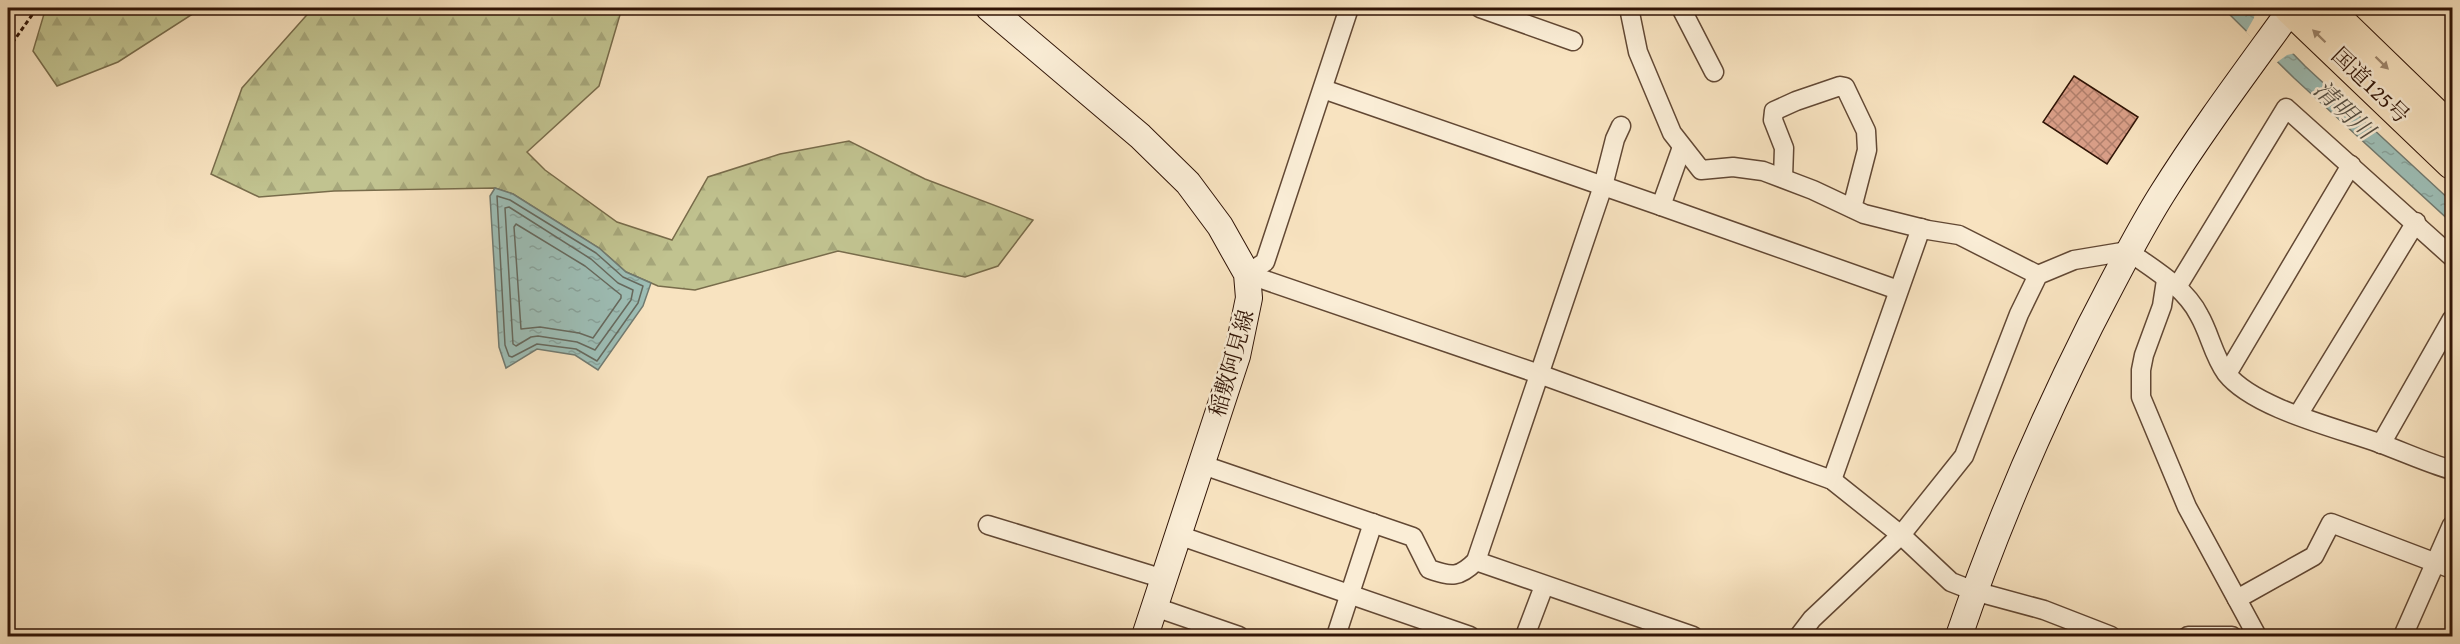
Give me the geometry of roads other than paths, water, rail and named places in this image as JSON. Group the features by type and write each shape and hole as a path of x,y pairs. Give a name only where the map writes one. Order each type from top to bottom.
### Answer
{"highway":[{"name":"国道125号","path":"2325,8 2452,131"},
{"name":"国道125号","path":"2290,10 2452,163"}],"main road":[{"name":"稲敷阿見線","path":"989,8 1140,136 1188,183 1220,226 1247,274 1249,298 1237,356 1145,636"},
{"path":"1959,636 1974,591 2055,396 2128,251 2162,194 2259,51 2290,10"}],"street":[{"path":"1480,8 1573,41"},
{"path":"1681,8 1714,72"},
{"path":"1635,10 1638,52 1672,133 1701,170 1733,167 1763,171 1864,214 1959,236 2038,275"},
{"path":"1247,274 1265,262 1323,89 1343,12"},
{"path":"1783,178 1784,147 1773,120 1774,111 1796,100 1840,86 1845,87 1866,131 1867,150 1852,208"},
{"path":"1323,89 1898,290"},
{"path":"2257,636 2187,507 2141,397 2141,370 2144,355 2172,283 2286,108 2416,222 2452,257"},
{"path":"1200,464 1413,537 1430,569 1448,575 1464,573 1476,561 1603,186 1615,138 1621,126"},
{"path":"1661,206 1682,147"},
{"path":"2227,374 2351,165"},
{"path":"2298,415 2416,222"},
{"path":"1832,480 1921,228"},
{"path":"1799,636 1812,619 1901,535 1964,456 2019,314 2038,275 2074,260 2128,251 2172,283 2199,314 2214,352 2227,374 2247,393 2298,415 2452,470"},
{"path":"1247,274 1539,374 1832,480 1901,535 1951,582 1974,591 2044,610 2110,636"},
{"path":"2381,444 2452,319"},
{"path":"1336,636 1373,523"},
{"path":"2237,599 2314,556 2331,523 2444,567"},
{"path":"988,525 1164,579"},
{"path":"2403,636 2444,567 2452,525"},
{"path":"1178,535 1470,636"},
{"path":"1476,561 1693,636"},
{"path":"1525,636 1544,586"},
{"path":"1155,607 1239,636"},
{"path":"2188,636 2232,636"}],"water":[{"name":"清明川","path":"2223,8 2247,8 2253,13 2305,66 2452,202 2452,223 2294,78"},
{"path":"495,188 513,194 599,248 626,272 651,283 643,306 598,370 575,355 537,349 506,368 499,347 490,196"}]}
